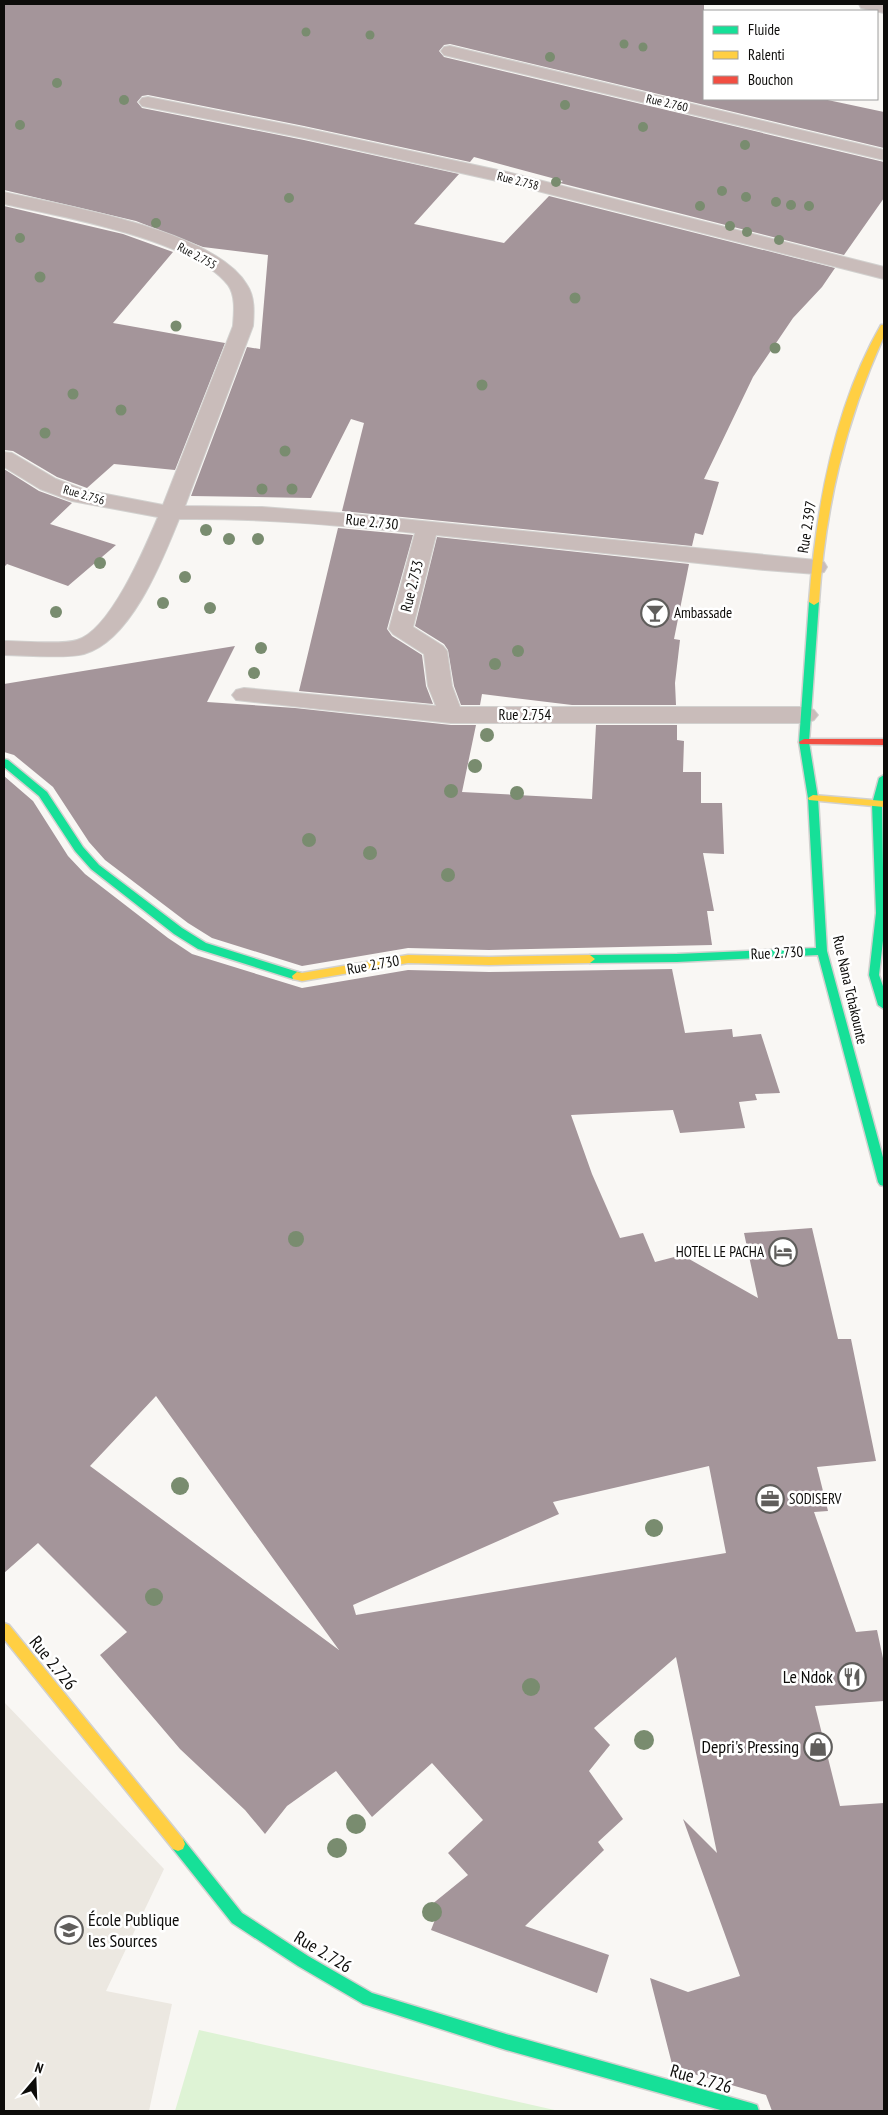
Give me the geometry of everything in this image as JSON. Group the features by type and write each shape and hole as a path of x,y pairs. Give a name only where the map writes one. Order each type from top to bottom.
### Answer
{"main road":[{"name":"Rue 2.397","path":"804,742 816,567 830,478 854,396 884,326"},
{"path":"804,742 884,742"},
{"name":"Rue Nana Tchakounte","path":"804,742 812,798 822,951 884,1182"},
{"name":"Rue 2.730","path":"4,762 43,794 79,849 95,867 178,930 202,946 302,977 408,959 489,961 677,958 822,951"},
{"name":"Rue Nana Tchakounte","path":"884,778 881,804 883,912 874,975 884,1005"},
{"path":"812,798 881,804"},
{"name":"Rue 2.726","path":"4,1629 237,1918 303,1961 368,1999 506,2042 751,2111"}],"street":[{"path":"867,4 884,8"},
{"name":"Rue 2.760","path":"450,51 884,155"},
{"name":"Rue 2.758","path":"148,102 304,133 507,178 884,273"},
{"name":"Rue 2.755","path":"4,198 167,241 218,265 236,282 244,304 243,326 171,512"},
{"name":"Rue 2.756","path":"4,458 48,484 80,496 171,512"},
{"path":"4,648 79,648 96,642 124,609 154,553 171,512"},
{"name":"Rue 2.730","path":"171,512 280,513 582,543 728,560 816,567"},
{"name":"Rue 2.753","path":"427,528 401,629 435,651 440,686 451,715"},
{"name":"Rue 2.754","path":"244,695 451,715 806,715"}],"shaded area":[{"name":"École Publique les Sources","path":"4,1702 164,1869 106,1991 172,2004 149,2111 4,2111"}],"green space":[{"path":"199,2030 559,2111 175,2111"}],"building":[{"path":"4,4 704,4 703,100 828,100 884,112 884,148 450,44 444,45 439,51 444,57 884,162 884,198 844,255 560,183 563,181 474,157 470,162 148,95 142,96 137,102 142,108 304,140 459,174 414,224 504,243 549,196 835,268 822,287 793,318 753,377 704,479 719,482 703,535 695,533 692,546 342,511 364,423 351,419 311,498 191,496 247,347 260,349 268,255 203,247 136,221 4,190"},
{"path":"4,206 123,234 173,252 113,323 225,343 175,470 114,464 87,488 57,477 13,451 4,450"},
{"path":"4,469 39,491 72,503 50,524 116,545 68,586 7,564 4,567"},
{"path":"338,528 413,535 387,629 392,636 422,655 426,686 433,704 299,691"},
{"path":"437,537 689,564 674,639 680,640 675,683 676,705 572,705 482,694 480,705 461,705 454,686 448,650 444,644 415,626"},
{"path":"235,646 207,702 295,708 451,725 476,725 462,792 592,799 596,725 677,725 677,740 684,741 683,772 701,772 701,803 722,803 724,854 703,853 714,911 707,911 712,945 489,950 408,948 302,966 212,938 188,923 105,860 89,842 53,787 14,755 4,752 4,684"},
{"path":"4,776 33,801 68,856 85,874 168,938 192,954 302,988 408,970 489,972 672,969 685,1033 732,1029 733,1037 761,1034 780,1093 755,1094 757,1100 739,1102 745,1128 680,1133 673,1110 571,1115 592,1174 620,1238 643,1233 655,1262 682,1255 758,1298 744,1233 812,1228 838,1339 851,1339 876,1461 817,1467 828,1511 814,1512 856,1632 877,1630 884,1663 884,1701 815,1706 840,1806 884,1803 884,2111 772,2111 766,2095 673,2068 650,1978 688,1992 740,1976 683,1819 717,1853 676,1657 594,1728 610,1745 589,1771 623,1819 598,1842 604,1850 525,1926 609,1955 597,1993 431,1930 438,1912 431,1905 468,1875 448,1853 483,1820 432,1763 372,1817 336,1771 287,1806 265,1834 245,1810 180,1749 100,1655 127,1632 38,1543 4,1573","holes":["156,1396 318,1621 339,1650 90,1466","709,1466 726,1553 356,1615 353,1605 559,1514 553,1502"]}],"traffic: fast":[{"path":"814,602 804,742 813,798 822,951 884,1182"},
{"path":"4,762 43,794 79,849 95,867 178,931 202,946 297,976"},
{"path":"884,778 877,804 881,913 874,975 884,1005"},
{"path":"590,959 677,958 822,951"},
{"path":"178,1844 237,1918 303,1961 368,1999 506,2042 751,2111"}],"traffic: slow":[{"path":"814,602 826,498 838,447 857,388 884,327"},
{"path":"813,798 884,804"},
{"path":"297,976 302,977 408,959 489,961 590,959"},
{"path":"4,1629 178,1844"}],"traffic: jam":[{"path":"804,742 884,742"}],"place":[{"name":"Ambassade","path":"655,613"},
{"name":"HOTEL LE PACHA","path":"783,1252"},
{"name":"SODISERV","path":"770,1499"},
{"name":"Le Ndok","path":"852,1677"},
{"name":"Depri's Pressing","path":"818,1747"},
{"name":"École Publique les Sources","path":"69,1930"}]}
